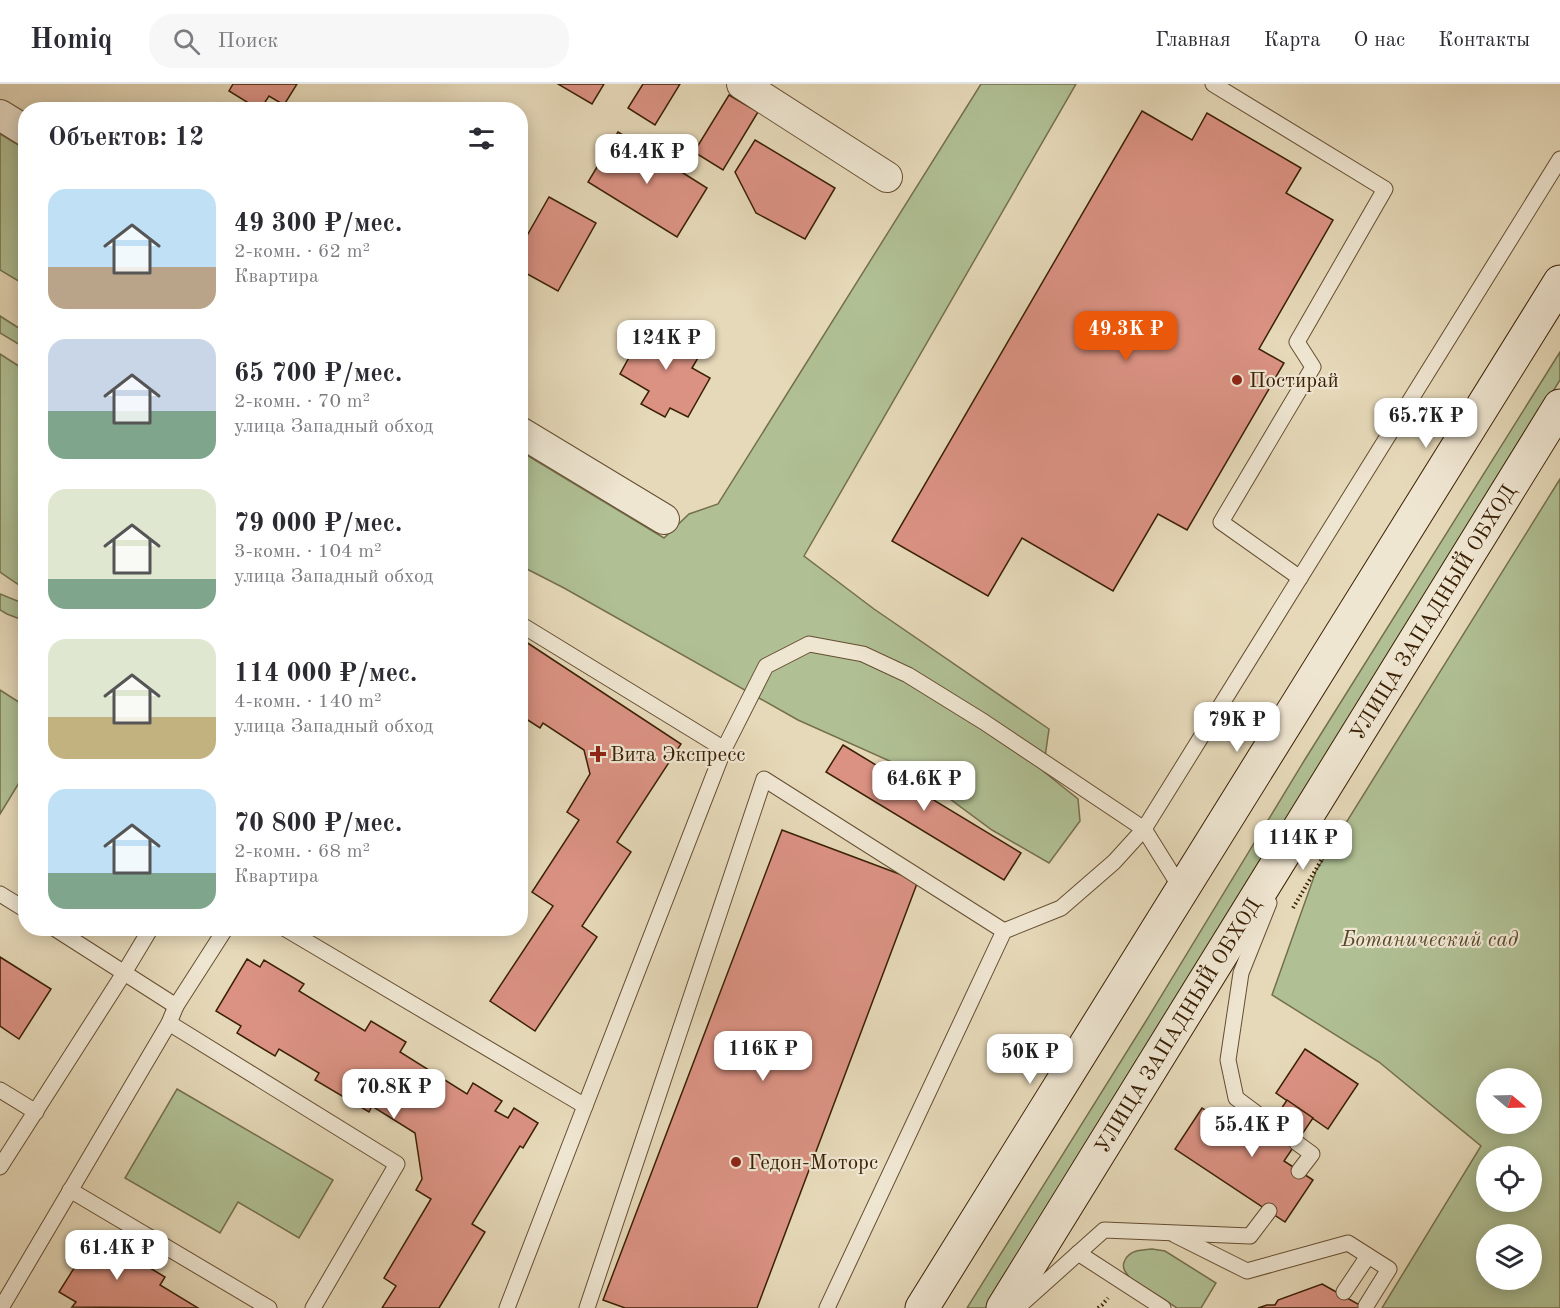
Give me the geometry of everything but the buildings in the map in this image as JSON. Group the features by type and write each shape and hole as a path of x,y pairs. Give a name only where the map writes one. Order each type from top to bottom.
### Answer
{"main road":[{"path":"922,1308 1560,282"},
{"name":"УЛИЦА ЗАПАДНЫЙ ОБХОД","path":"1003,1308 1560,406"}],"street":[{"path":"742,84 887,177"},
{"path":"0,115 18,126"},
{"path":"528,437 664,519"}],"lane":[{"path":"1214,84 1385,189 1297,342 1313,367 1221,522 1300,578"},
{"path":"827,1308 1004,931 1061,908 1114,862 1144,830 1560,159"},
{"path":"528,629 724,749"},
{"path":"507,1308 724,749 766,666 809,644 863,654 908,675 984,722 1144,830 1182,890"},
{"path":"587,1308 764,779 1004,931"},
{"path":"1271,1124 1236,1098 1228,1060 1241,973 1297,832"},
{"path":"0,894 18,905"},
{"path":"66,936 176,1006"},
{"path":"0,1167 146,936"},
{"path":"1,1308 169,1023 176,1006 221,936"},
{"path":"298,936 585,1106"},
{"path":"169,1023 397,1164 313,1308"},
{"path":"0,1090 36,1112"},
{"path":"1297,1143 1312,1154 1299,1171"},
{"path":"70,1190 269,1308"},
{"path":"1017,1308 1104,1230 1250,1236 1269,1211"},
{"path":"1169,1233 1247,1271 1348,1243 1389,1269 1366,1306"},
{"path":"1078,1253 1163,1308"},
{"path":"1344,1292 1368,1256"}],"green space":[{"path":"981,84 1076,84 804,556 874,609 1049,729 1043,771 1078,799 1080,821 1049,863 992,830 912,771 798,720 528,570 528,456 664,538 689,514 718,504"},
{"path":"0,134 18,145 18,281 0,270"},
{"path":"0,316 18,328 18,344 0,333"},
{"path":"1560,352 1560,380 986,1308 967,1308 1146,1021 1304,761"},
{"path":"0,354 18,366 18,584 0,572"},
{"name":"Ботанический сад","path":"1560,479 1560,1308 1382,1308 1476,1154 1476,1212 1542,1212 1542,1146 1481,1146 1379,1062 1272,995 1316,871"},
{"path":"0,594 18,601 18,618 0,610"},
{"path":"0,690 18,702 18,784 0,814"},
{"path":"177,1089 333,1180 299,1238 238,1202 220,1233 125,1178"},
{"path":"1152,1249 1165,1251 1216,1283 1201,1308 1177,1308 1130,1278 1125,1272 1124,1263 1130,1254"}],"place":[{"name":"Постирай","path":"1237,380"},
{"name":"Вита Экспресс","path":"598,754"},
{"name":"Гедон-Моторс","path":"736,1162"}]}
